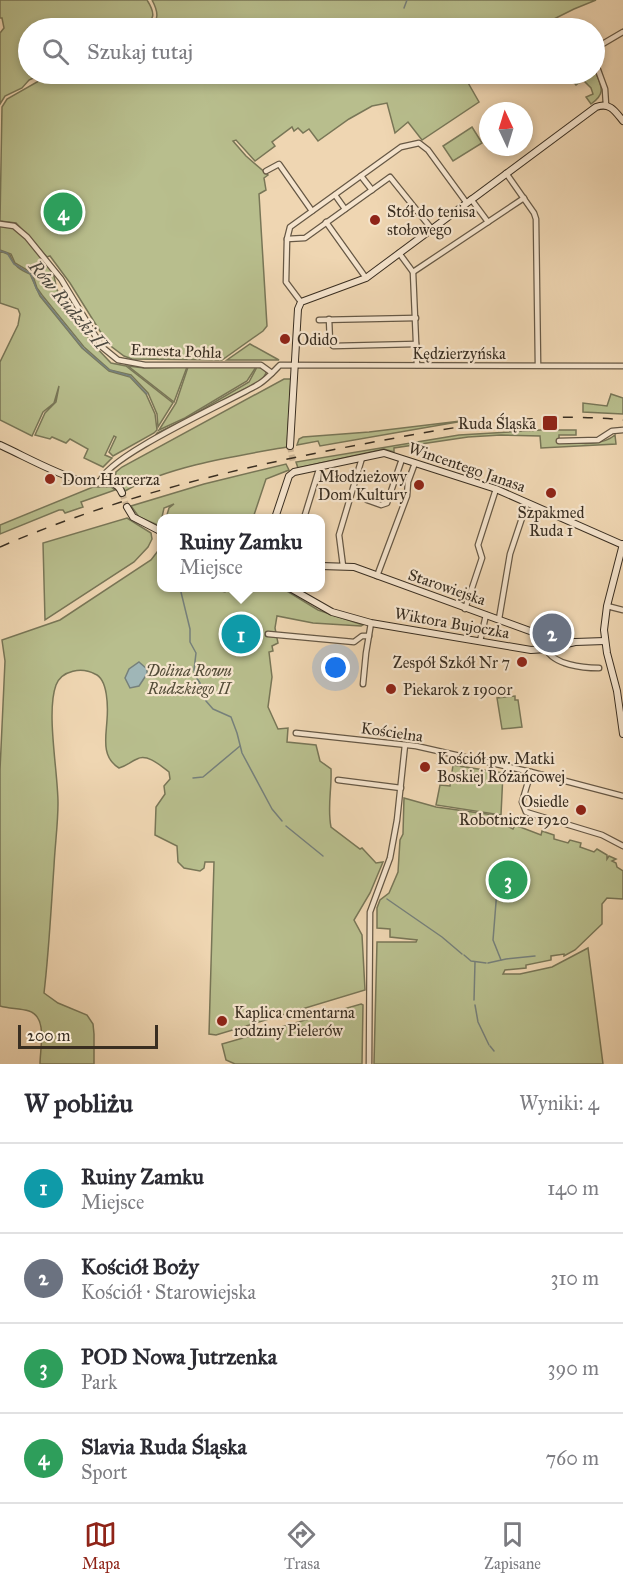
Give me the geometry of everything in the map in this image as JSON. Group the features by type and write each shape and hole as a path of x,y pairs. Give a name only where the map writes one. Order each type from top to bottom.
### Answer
{"street":[{"path":"605,43 623,33"},
{"path":"603,84 606,105"},
{"path":"300,302 366,278 596,107 606,105 620,113 623,121"},
{"path":"290,446 300,302 286,282 287,239 290,227 401,147 419,143 428,150 488,222"},
{"path":"266,171 279,164 312,211"},
{"path":"506,173 536,219 538,365"},
{"path":"361,176 372,190"},
{"path":"287,239 305,238 390,177 431,228"},
{"path":"335,195 345,209"},
{"path":"413,272 524,198"},
{"path":"326,222 366,278"},
{"name":"Ernesta Pohla","path":"0,224 14,226 27,237 62,279 102,347 118,360 145,365 261,365 272,373"},
{"path":"399,253 413,272 417,365"},
{"path":"319,320 416,318"},
{"path":"329,319 330,342 333,346 417,344"},
{"path":"100,482 105,473 126,455 259,384 280,365 295,364"},
{"name":"Kędzierzyńska","path":"295,364 623,366"},
{"path":"559,441 598,440 612,431 623,430"},
{"path":"0,445 80,481 114,483 123,493"},
{"name":"Wincentego Janasa","path":"295,472 384,453 496,489 623,544"},
{"path":"343,566 339,535 363,458"},
{"path":"367,500 381,505 387,503 402,459"},
{"path":"277,514 289,477 295,472 293,463"},
{"path":"377,576 402,513 415,463"},
{"path":"306,514 320,466"},
{"path":"465,609 483,558 478,545 496,489"},
{"path":"499,619 509,555 527,503"},
{"path":"127,507 133,517 157,529"},
{"path":"623,544 604,621 604,641 617,691 623,734"},
{"name":"Starowiejska","path":"325,566 354,567 564,644"},
{"name":"Wiktora Bujoczka","path":"297,592 332,612 371,623 531,650 564,644"},
{"path":"607,606 623,610"},
{"path":"480,641 486,615"},
{"name":"Wiktora Bujoczka","path":"363,684 371,623"},
{"path":"268,634 354,642 362,636 369,636"},
{"path":"564,644 604,641"},
{"path":"546,649 555,660 587,668 599,668"},
{"name":"Kościelna","path":"297,733 405,745 531,772 623,796"},
{"path":"369,1064 370,912 390,858 405,745"},
{"path":"531,772 522,802 526,812 602,835 623,846"},
{"path":"339,780 401,788"}],"green space":[{"path":"0,0 147,0 153,13 152,18 18,18 18,84 26,84 5,96 0,104 0,33 4,28 2,18 0,18"},
{"path":"152,0 596,0 556,18 156,18 156,8"},
{"path":"33,84 469,84 479,102 422,140 408,122 395,133 387,103 372,106 318,141 309,129 303,133 298,128 294,131 292,127 272,142 275,146 255,161 236,140 233,141 268,175 264,178 266,190 259,194 267,326 222,360 132,359 124,356 108,344 70,283 50,256 47,257 16,223 0,221 2,107 7,99"},
{"path":"587,84 601,85 601,93 591,104 586,97 593,94"},
{"path":"472,127 479,138 479,145 453,161 443,146"},
{"path":"0,225 12,227 26,238 53,271 57,290 92,343 111,363 126,366 173,403 158,427 157,414 148,393 131,375 110,370 84,347 37,288 32,273 15,263 11,254 0,250"},
{"path":"0,251 10,255 18,267 30,274 40,296 82,348 109,371 130,377 146,394 155,414 157,430 113,456 109,452 116,437 114,436 105,455 112,458 103,467 84,458 88,449 70,439 66,443 52,437 50,439 35,435 45,413 56,402 59,386 54,403 43,412 32,436 0,420 0,362 18,325 20,314 18,309 0,303"},
{"path":"250,344 279,360 227,360"},
{"path":"128,366 144,368 187,367 174,402"},
{"path":"188,367 256,367 247,381 185,418 159,430 176,403"},
{"path":"257,367 265,369 266,373 262,380 155,436 249,382"},
{"path":"284,379 291,379 287,447 182,468 125,491 120,482 115,479 116,472 122,467"},
{"path":"611,394 623,398 623,414 583,412 583,403 607,406"},
{"path":"469,420 320,446 318,441 297,445 299,439 303,437"},
{"path":"576,430 576,435 559,435 559,442 573,443 596,443 615,435 616,444 541,448 540,436 501,435 468,437 394,448 394,452 384,449 298,468 296,462 459,435"},
{"path":"286,464 289,470 266,479 254,514 167,514 169,508 174,504 164,508 163,514 157,514 157,525 139,517 131,506 204,484"},
{"path":"93,487 111,487 115,490 81,502 83,507 65,513 59,510 0,534 0,525"},
{"path":"127,518 151,533 152,539 148,547 134,562 45,620 43,543"},
{"name":"Dolina Rowu Rudzkiego II","path":"157,552 157,592 289,592 318,610 363,625 313,623 277,616 275,628 278,643 272,646 273,651 269,652 272,677 268,707 278,729 288,728 287,742 316,745 320,761 331,769 329,812 331,827 360,849 362,848 376,863 383,862 370,893 354,920 362,935 365,990 216,1035 209,1034 214,862 205,862 204,868 200,871 184,868 178,862 177,846 155,835 156,807 165,794 164,786 170,779 169,772 154,761 145,758 137,759 119,768 113,763 106,746 107,701 103,681 90,672 73,671 59,680 53,697 52,726 58,811 44,993 58,1003 87,1015 93,1024 94,1064 40,1064 42,1034 35,1014 0,1006 0,770 5,661 2,640 60,620 151,560"},
{"path":"515,696 515,700 518,700 522,727 502,729 497,698"},
{"path":"453,765 503,773 501,815 436,805 440,785 450,786"},
{"path":"404,798 436,807 501,816 500,822 513,829 515,825 541,835 542,831 554,835 554,839 568,843 570,840 581,843 580,847 594,852 597,849 607,855 607,859 609,856 616,859 612,861 623,871 623,899 607,898 602,904 602,924 575,950 564,956 564,954 551,956 551,960 526,965 526,968 505,970 503,974 520,974 552,967 588,948 603,1064 374,1064 377,942 416,942 417,940 390,937 390,929 377,928 377,908 380,900 389,893 398,872 400,840 403,834"},
{"path":"363,1005 362,1064 235,1064 226,1060 222,1044"}],"water":[{"path":"139,662 147,669 147,674 139,686 130,688 125,678 129,669"}],"waterway":[{"path":"404,8 407,0"},
{"name":"Rów Rudzki II","path":"0,251 7,253 14,264 31,274 41,296 83,348 109,370 130,376 147,394"},
{"name":"Rów Rudzki II","path":"181,592 190,629 190,642 196,653 195,675 203,688 206,701 213,709 231,717 242,753 272,809 282,821"},
{"path":"193,778 203,777 240,746"},
{"name":"Rów Rudzki II","path":"286,826 323,856"},
{"path":"497,890 493,940 501,960"},
{"name":"Rów Rudzki II","path":"387,899 442,937 462,954"},
{"name":"Rów Rudzki II","path":"464,955 471,961 486,963"},
{"name":"Rów Rudzki II","path":"488,963 535,956"},
{"path":"474,1000 475,962"},
{"path":"475,1005 478,1022 489,1045"},
{"path":"490,1046 494,1051"}],"tunnel":[{"path":"290,446 293,463"},
{"path":"122,493 127,507"}],"railway":[{"path":"0,547 92,511 139,496 234,471 330,450 439,430 501,422 562,417 623,420"}],"place":[{"name":"Slavia Ruda Śląska","path":"63,212"},
{"name":"Stół do tenisa stołowego","path":"375,220"},
{"name":"Odido","path":"285,339"},
{"name":"Ruda Śląska","path":"550,423"},
{"name":"Dom Harcerza","path":"50,479"},
{"name":"Młodzieżowy Dom Kultury","path":"419,485"},
{"name":"Szpakmed Ruda 1","path":"551,493"},
{"name":"Kościół Boży","path":"552,633"},
{"name":"Ruiny Zamku","path":"241,634"},
{"name":"Zespół Szkół Nr 7","path":"522,662"},
{"name":"Piekarok z 1900r","path":"391,689"},
{"name":"Kościół pw. Matki Boskiej Różańcowej","path":"425,767"},
{"name":"Osiedle Robotnicze 1920","path":"581,810"},
{"name":"POD Nowa Jutrzenka","path":"508,880"},
{"name":"Kaplica cmentarna rodziny Pielerów","path":"222,1021"}]}
